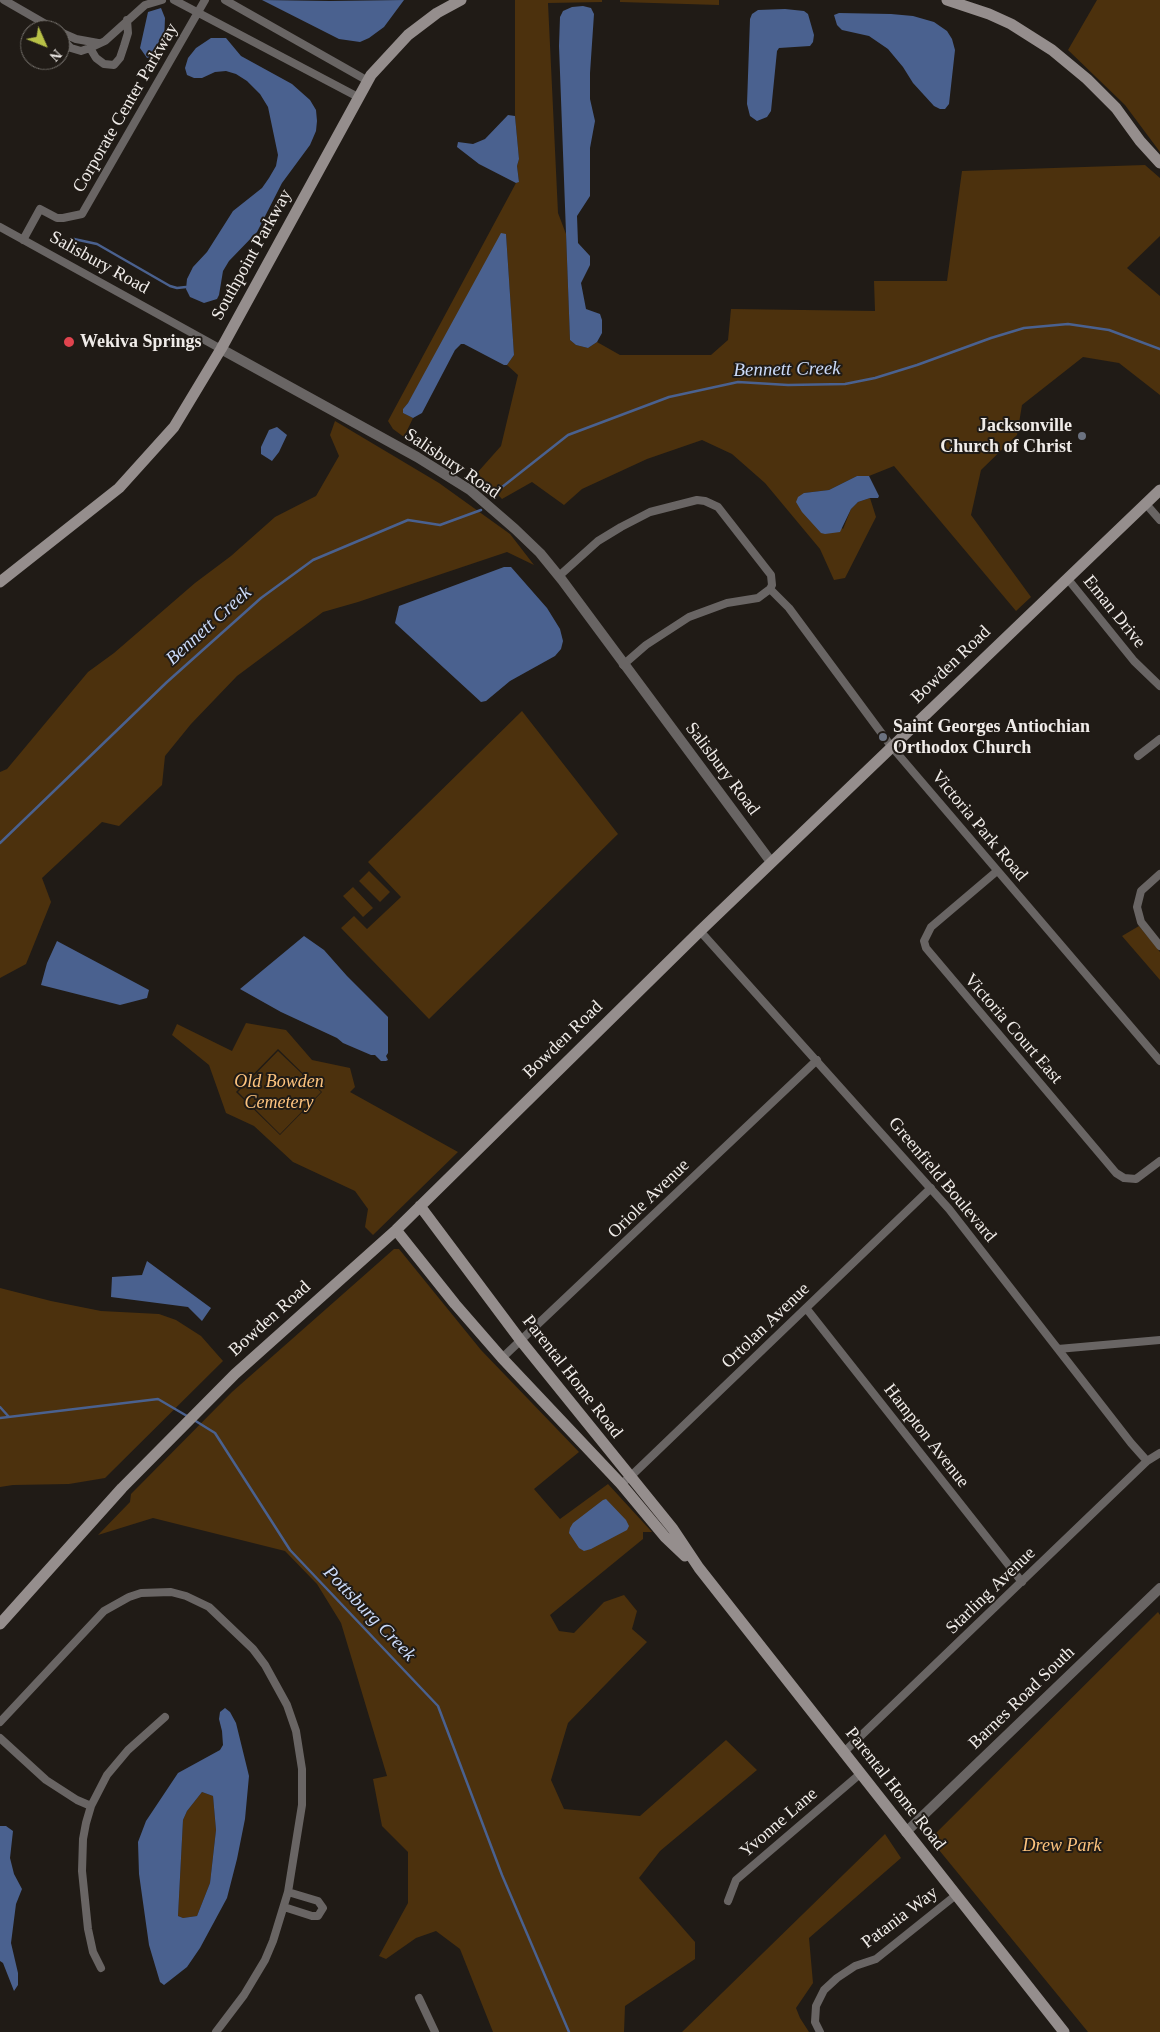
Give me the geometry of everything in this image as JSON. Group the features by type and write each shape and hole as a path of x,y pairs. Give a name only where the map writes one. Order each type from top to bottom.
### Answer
{"main road":[{"name":"Southpoint Parkway","path":"0,582 119,488 174,427 221,350 368,81 408,34 436,13 461,0"},
{"path":"946,0 996,17 1052,50 1087,79 1116,108 1140,141 1160,163"},
{"name":"Bowden Road","path":"0,1624 160,1448 235,1374 396,1230 771,862 1160,490"},
{"name":"Parental Home Road","path":"420,1206 521,1341 607,1449 625,1481"},
{"name":"Parental Home Road","path":"396,1230 454,1304 502,1358 596,1458 625,1481 673,1529 699,1568 1064,2032"}],"street":[{"path":"4,0 39,20"},
{"path":"70,45 77,50 90,48 105,41 146,5 162,0"},
{"path":"174,0 358,97"},
{"name":"Corporate Center Parkway","path":"24,240 40,209 57,218 82,214 205,0"},
{"path":"225,0 368,81"},
{"path":"90,48 96,58 104,64 114,65 120,58 128,34 127,20"},
{"path":"70,36 98,43"},
{"path":"77,50 82,40"},
{"name":"Salisbury Road","path":"0,227 371,431 470,490 515,529 559,576 771,862"},
{"path":"559,576 598,541 650,512 697,500 706,501 718,507 771,574 770,590 758,598 728,603 689,617 646,645 624,665"},
{"path":"1146,504 1160,520"},
{"name":"Eman Drive","path":"1067,578 1128,655 1160,686"},
{"name":"Victoria Park Road","path":"770,590 788,608 891,746 1160,1062"},
{"path":"1138,756 1160,739"},
{"name":"Victoria Court East","path":"997,871 931,927 924,941 926,948 1116,1173 1124,1178 1136,1179 1160,1161"},
{"path":"1160,874 1141,892 1137,907 1140,922 1160,946"},
{"name":"Greenfield Boulevard","path":"700,931 931,1188 977,1243 1131,1443 1148,1461"},
{"name":"Oriole Avenue","path":"502,1358 817,1060"},
{"name":"Ortolan Avenue","path":"625,1481 931,1188"},
{"name":"Hampton Avenue","path":"806,1308 1022,1582"},
{"path":"1058,1349 1160,1340"},
{"path":"596,1458 607,1449"},
{"name":"Starling Avenue","path":"843,1753 1148,1461 1160,1453"},
{"path":"0,1722 104,1611 116,1603 135,1595 156,1591 171,1592 197,1600 219,1614 265,1665 287,1705 296,1732 300,1750 302,1805 288,1892 273,1940 258,1974 232,2013 216,2032"},
{"name":"Barnes Road South","path":"906,1832 1158,1593"},
{"path":"101,1968 93,1952 88,1929 82,1870 83,1839 91,1806 106,1775 117,1761 165,1717"},
{"path":"0,1738 46,1780 77,1800 91,1806"},
{"name":"Yvonne Lane","path":"728,1901 736,1880 860,1774"},
{"path":"284,1907 312,1916 318,1916 323,1908 318,1901 288,1892"},
{"name":"Patania Way","path":"820,2032 815,2022 816,2006 824,1990 837,1978 855,1966 876,1959 956,1895"},
{"path":"419,1998 435,2032"}],"green space":[{"path":"515,0 602,0 602,2 548,3 558,213 566,234 570,340 576,345 588,348 597,342 620,355 711,355 728,340 731,309 875,311 874,281 947,281 962,171 1145,165 1160,178 1160,236 1127,268 1160,296 1160,395 1119,363 1083,357 1022,405 1017,435 981,470 971,515 1031,597 1016,611 894,466 869,476 857,476 829,490 804,493 843,529 851,509 858,502 870,498 876,517 845,578 834,580 820,549 765,483 732,454 702,440 647,459 582,489 564,505 532,482 502,499 477,473 501,446 518,375 507,365 514,355 506,234 403,409 403,413 413,418 404,437 393,429 388,421 516,183 519,181 515,116"},
{"path":"620,0 719,0 719,5 620,2"},
{"path":"1097,0 1160,0 1160,152 1125,105 1068,50"},
{"path":"335,421 439,483 510,534 534,565 507,552 323,612 237,676 191,724 165,756 162,785 119,826 102,822 42,878 51,902 26,964 0,978 0,772 7,769 88,672 114,653 275,517 316,496 339,456 330,435"},
{"path":"522,711 618,834 429,1019 341,928 354,916 367,929 401,897 368,862"},
{"path":"369,871 390,892 380,902 359,881"},
{"path":"353,887 373,908 363,917 343,896"},
{"path":"1139,926 1160,952 1160,980 1122,936"},
{"path":"246,1023 286,1030 312,1060 350,1068 355,1087 350,1092 458,1152 373,1235 365,1227 368,1209 355,1191 293,1162 254,1126 226,1113 209,1065 172,1035 177,1024 232,1051","holes":["278,1049 322,1092 280,1135 236,1092"]},
{"name":"Old Bowden Cemetery","path":"278,1051 321,1092 280,1134 238,1092"},
{"path":"394,1249 399,1249 481,1350 579,1452 534,1489 560,1519 608,1484 652,1532 643,1532 643,1539 550,1615 559,1631 574,1633 604,1602 624,1595 637,1611 632,1629 647,1642 568,1723 551,1780 564,1809 640,1816 726,1740 757,1770 660,1851 639,1878 695,1942 695,1959 625,2006 624,2032 493,2032 460,1949 436,1931 416,1938 386,1959 379,1956 408,1903 408,1852 382,1826 373,1779 387,1776 341,1623 317,1584 285,1551 153,1518 98,1535 130,1502 131,1494 232,1392"},
{"path":"0,1288 101,1311 159,1314 176,1320 201,1336 223,1361 105,1478 69,1484 0,1487"},
{"name":"Drew Park","path":"1158,1612 1160,1615 1160,2032 1088,2032 930,1839"},
{"path":"202,1792 213,1796 216,1830 210,1883 197,1916 183,1918 178,1916 183,1820 187,1811"},
{"path":"885,1834 901,1858 809,1938 813,1983 796,2008 809,2032 682,2032"}],"water":[{"path":"262,0 404,0 384,27 360,42 339,39"},
{"path":"583,6 591,8 594,14 590,99 595,121 590,148 590,196 577,216 578,243 590,256 590,265 581,283 586,309 600,314 602,320 602,333 597,342 588,348 576,345 570,340 559,46 560,17 563,11 572,7"},
{"path":"161,8 165,18 164,42 155,55 147,58 140,48 148,12"},
{"path":"785,9 804,11 808,14 814,35 813,42 810,46 779,48 777,51 771,111 767,117 757,121 750,116 747,104 750,19 752,14 758,10"},
{"path":"839,13 913,16 934,22 947,31 952,39 955,50 949,104 945,109 934,106 913,83 888,49 869,36 842,30 837,25 834,15"},
{"path":"211,38 226,38 241,56 292,84 310,100 316,110 317,121 316,131 310,145 282,183 257,232 229,261 223,271 217,299 204,303 190,297 186,289 187,279 193,267 207,252 233,211 262,188 276,166 278,155 268,107 260,94 247,81 236,74 226,71 215,72 202,78 194,78 187,75 185,68 188,58 196,48"},
{"path":"508,115 515,116 519,159 517,166 519,182 516,183 479,164 457,147 458,142 473,144 485,139"},
{"path":"501,233 506,234 514,355 507,365 504,365 461,344 455,350 422,413 413,418 403,413 403,409"},
{"path":"277,427 287,435 279,452 272,461 261,454 261,447 269,430"},
{"path":"857,476 869,476 879,496 878,498 870,498 858,502 851,509 840,532 821,533 802,512 796,502 798,497 804,493 829,490"},
{"path":"504,567 511,567 547,608 560,629 563,641 561,649 555,656 510,681 486,701 481,702 395,623 399,606"},
{"path":"304,936 324,950 388,1017 388,1053 386,1056 388,1060 381,1061 375,1055 343,1043 337,1038 281,1012 240,989"},
{"path":"57,941 149,990 147,998 120,1005 41,985 47,963"},
{"path":"147,1261 211,1308 202,1321 188,1307 111,1297 112,1277 142,1275"},
{"path":"606,1499 626,1520 629,1526 627,1530 584,1551 579,1548 569,1533 570,1528 573,1523"},
{"path":"225,1708 230,1712 236,1723 249,1776 245,1819 237,1859 227,1898 200,1948 187,1967 164,1985 160,1982 149,1945 139,1874 138,1842 146,1821 178,1773 220,1750 223,1745 219,1719 220,1712","holes":["202,1792 213,1796 216,1830 210,1883 197,1916 183,1918 178,1916 183,1820 187,1811"]},
{"path":"0,1826 6,1826 13,1831 10,1858 14,1874 22,1889 16,1904 11,1943 18,1973 18,1985 14,1991 3,1963 0,1961"}],"waterway":[{"path":"74,239 97,244 170,286 177,288 186,287"},
{"name":"Bennett Creek","path":"492,495 568,435 669,397 738,382 788,385 845,384 875,378 917,365 1024,328 1068,324 1109,330 1160,349"},
{"name":"Bennett Creek","path":"0,843 167,682 261,598 313,560 408,520 440,525 481,510"},
{"name":"Pottsburg Creek","path":"0,1418 158,1399 187,1416"},
{"name":"Bennett Creek","path":"0,1407 9,1417"},
{"name":"Pottsburg Creek","path":"194,1420 215,1433 290,1550 438,1706 502,1875 569,2032"}],"place":[{"name":"Wekiva Springs","path":"69,342"},
{"name":"Jacksonville Church of Christ","path":"1082,436"},
{"name":"Saint Georges Antiochian Orthodox Church","path":"883,737"}]}
